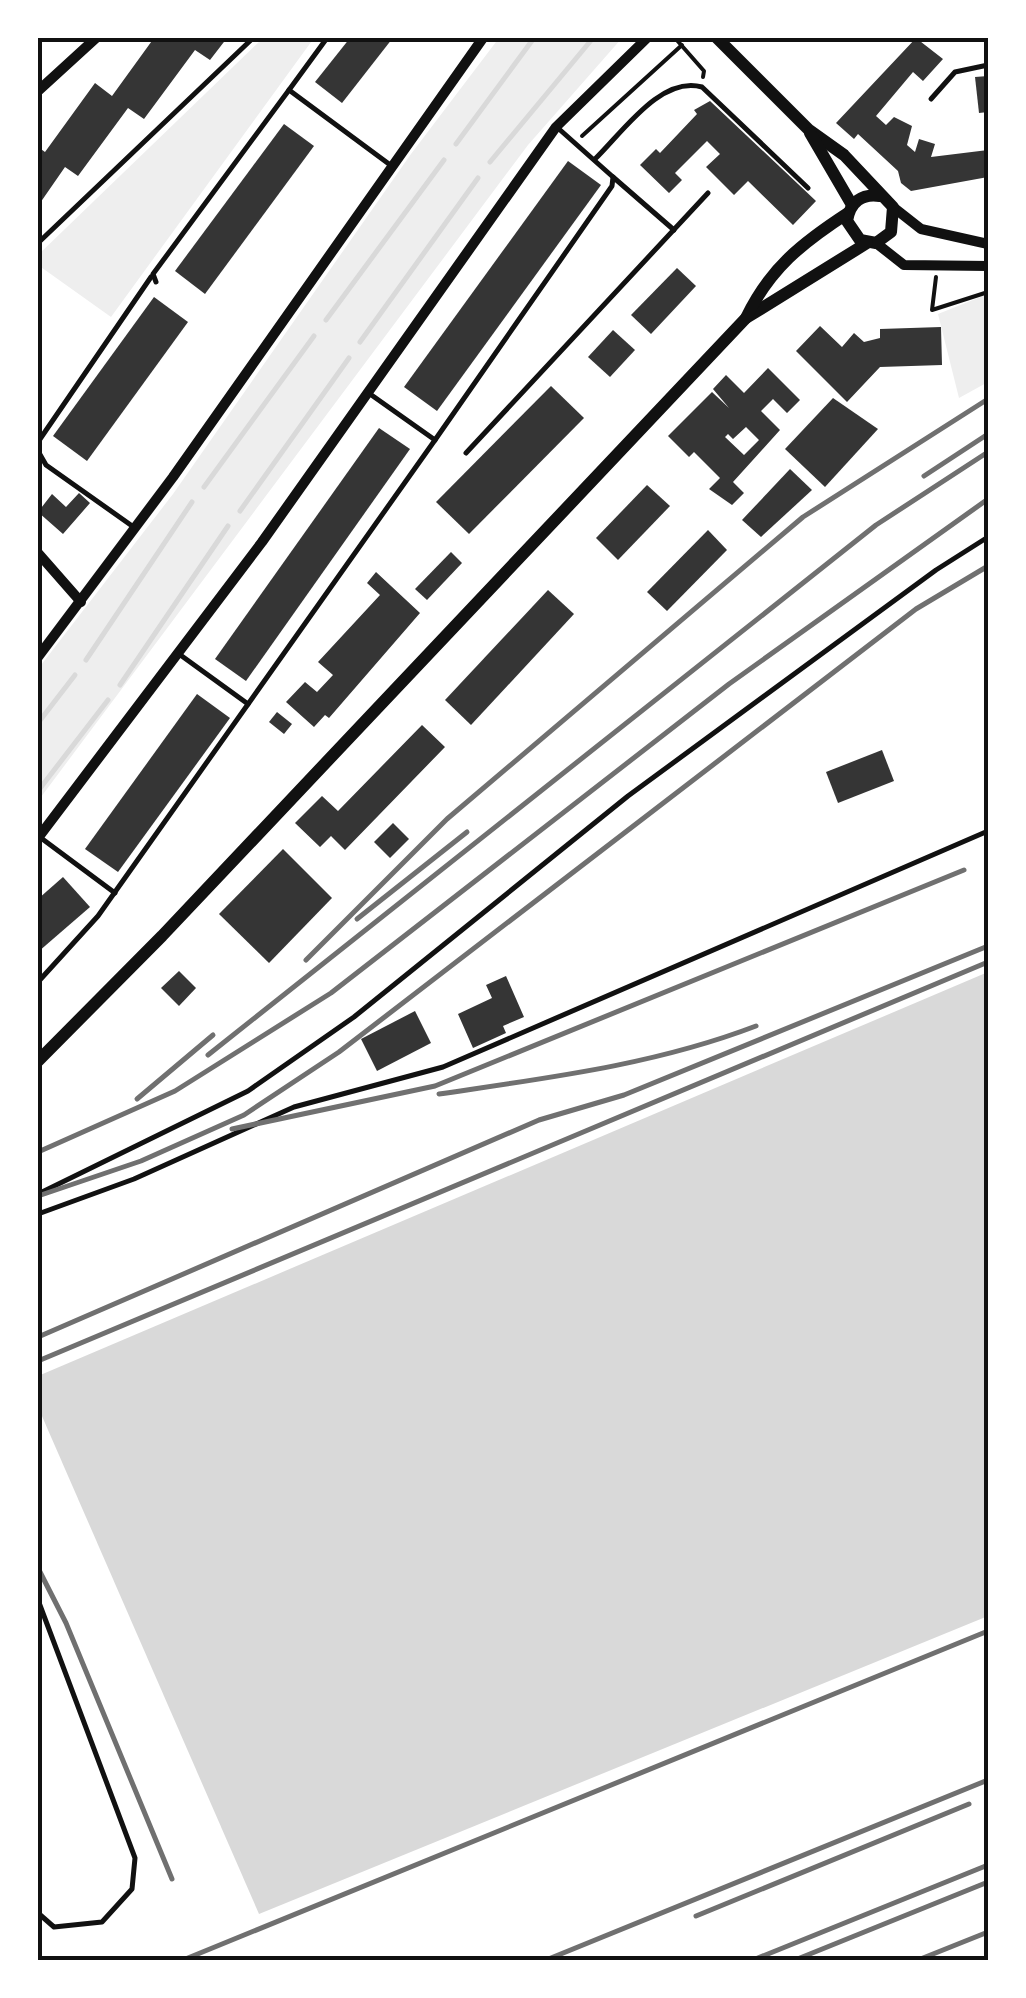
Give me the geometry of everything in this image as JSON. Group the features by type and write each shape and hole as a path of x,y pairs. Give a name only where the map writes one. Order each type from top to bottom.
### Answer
{"street":[{"path":"38,90 96,38"},
{"path":"38,657 136,528 483,38"},
{"path":"38,837 179,654 370,394 556,127 647,38"},
{"path":"717,38 809,130 844,155 880,196 921,229 988,244"},
{"path":"809,130 850,209 849,228 904,265 988,266"},
{"path":"746,318 764,279 864,196 880,196"},
{"path":"38,1061 162,936 746,318 892,232 893,207"},
{"path":"38,552 81,602"}],"lane":[{"path":"38,243 253,38"},
{"path":"38,442 327,38"},
{"path":"931,99 955,72 988,65"},
{"path":"594,160 667,90 686,82 702,87 808,188"},
{"path":"289,90 393,167"},
{"path":"556,127 674,230"},
{"path":"38,982 114,893 435,440 612,186 614,177"},
{"path":"466,453 708,193"},
{"path":"370,394 435,440"},
{"path":"38,451 46,465 136,528"},
{"path":"38,1194 263,1080 354,1017 628,796 936,570 988,537"},
{"path":"179,654 248,704"},
{"path":"38,1214 134,1179 294,1106 443,1067 988,831"},
{"path":"38,837 114,893"},
{"path":"38,1600 135,1858 132,1889 102,1922 54,1927 38,1913"}],"path":[{"path":"675,38 704,70"},
{"path":"575,142 682,45"},
{"path":"936,267 932,310 988,292"}],"shaded area":[{"path":"263,38 314,38 111,317 38,265 38,255"},
{"path":"499,38 622,38 528,145 38,801 38,669 173,494 411,154"},
{"path":"988,294 988,382 959,398 938,314"},
{"path":"988,972 988,1616 259,1914 38,1407 38,1376"}],"building":[{"path":"154,38 227,38 210,60 195,50 144,119 128,108 78,176 65,167 38,206 38,147 45,152 95,83 112,96"},
{"path":"350,38 392,39 342,103 315,82"},
{"path":"916,38 943,59 923,81 913,72 876,116 886,125 894,117 912,126 907,145 915,152 919,139 935,144 931,157 988,150 988,177 911,191 901,183 898,171 858,134 854,139 836,123"},
{"path":"988,76 988,112 979,113 975,77"},
{"path":"710,101 816,201 793,225 748,181 734,195 706,167 720,154 707,141 675,173 682,180 669,193 640,165 656,149 660,153 697,114 694,110"},
{"path":"284,124 314,146 205,294 175,271"},
{"path":"568,161 601,185 437,411 404,387"},
{"path":"677,268 696,286 651,334 631,315"},
{"path":"154,297 188,322 87,461 53,436"},
{"path":"820,326 842,347 854,333 864,342 880,338 880,329 941,327 942,365 880,367 847,402 796,351"},
{"path":"613,330 635,350 610,377 588,357"},
{"path":"768,368 800,400 787,413 773,399 761,411 780,430 733,482 744,493 732,505 709,489 720,478 694,452 689,457 668,436 712,392 729,408 713,389 726,375 744,393","holes":["746,427 759,440 744,455 725,437 728,434 733,439"]},
{"path":"551,386 584,418 469,534 436,502"},
{"path":"833,398 878,429 825,487 785,449"},
{"path":"379,428 410,449 246,681 215,659"},
{"path":"790,469 812,490 761,537 742,520"},
{"path":"647,485 670,506 618,560 596,538"},
{"path":"79,493 90,503 63,534 38,512 52,494 66,507"},
{"path":"708,530 727,550 667,611 647,592"},
{"path":"451,552 462,563 427,600 415,589"},
{"path":"376,572 420,613 329,718 325,715 314,727 286,702 305,682 317,692 333,675 318,662 380,595 367,583"},
{"path":"548,590 574,614 471,725 445,700"},
{"path":"197,694 230,718 118,872 85,849"},
{"path":"277,712 292,724 284,734 269,722"},
{"path":"422,725 445,747 345,850 331,836 320,847 295,823 322,796 338,811"},
{"path":"882,750 894,781 838,803 826,772"},
{"path":"393,823 409,839 390,858 374,842"},
{"path":"283,849 332,898 269,963 219,914"},
{"path":"63,877 90,907 38,952 38,899"},
{"path":"179,971 196,988 179,1006 161,988"},
{"path":"506,976 524,1017 503,1026 506,1033 473,1048 458,1014 492,998 486,985"},
{"path":"415,1011 431,1043 377,1071 361,1039"}],"waterway":[{"path":"456,144 534,38"},
{"path":"490,162 593,38"},
{"path":"326,320 444,160"},
{"path":"360,342 478,178"},
{"path":"204,487 314,336"},
{"path":"240,511 349,358"},
{"path":"86,660 192,502"},
{"path":"120,685 228,526"},
{"path":"38,723 75,675"},
{"path":"38,791 108,700"}],"railway":[{"path":"306,960 447,819 803,517 988,399"},
{"path":"924,476 988,434"},
{"path":"208,1055 876,525 988,452"},
{"path":"38,1152 175,1091 331,993 729,684 988,499"},
{"path":"38,1196 141,1161 244,1115 339,1052 916,609 988,566"},
{"path":"357,919 467,832"},
{"path":"232,1129 435,1086 964,870"},
{"path":"38,1337 539,1120 624,1095 988,946"},
{"path":"38,1361 988,962"},
{"path":"439,1094 639,1060 756,1026"},
{"path":"137,1099 213,1035"},
{"path":"38,1568 66,1623 172,1879"},
{"path":"183,1960 988,1631"},
{"path":"546,1960 988,1780"},
{"path":"696,1916 969,1804"},
{"path":"753,1960 988,1865"},
{"path":"795,1960 988,1882"},
{"path":"918,1960 988,1932"}]}
